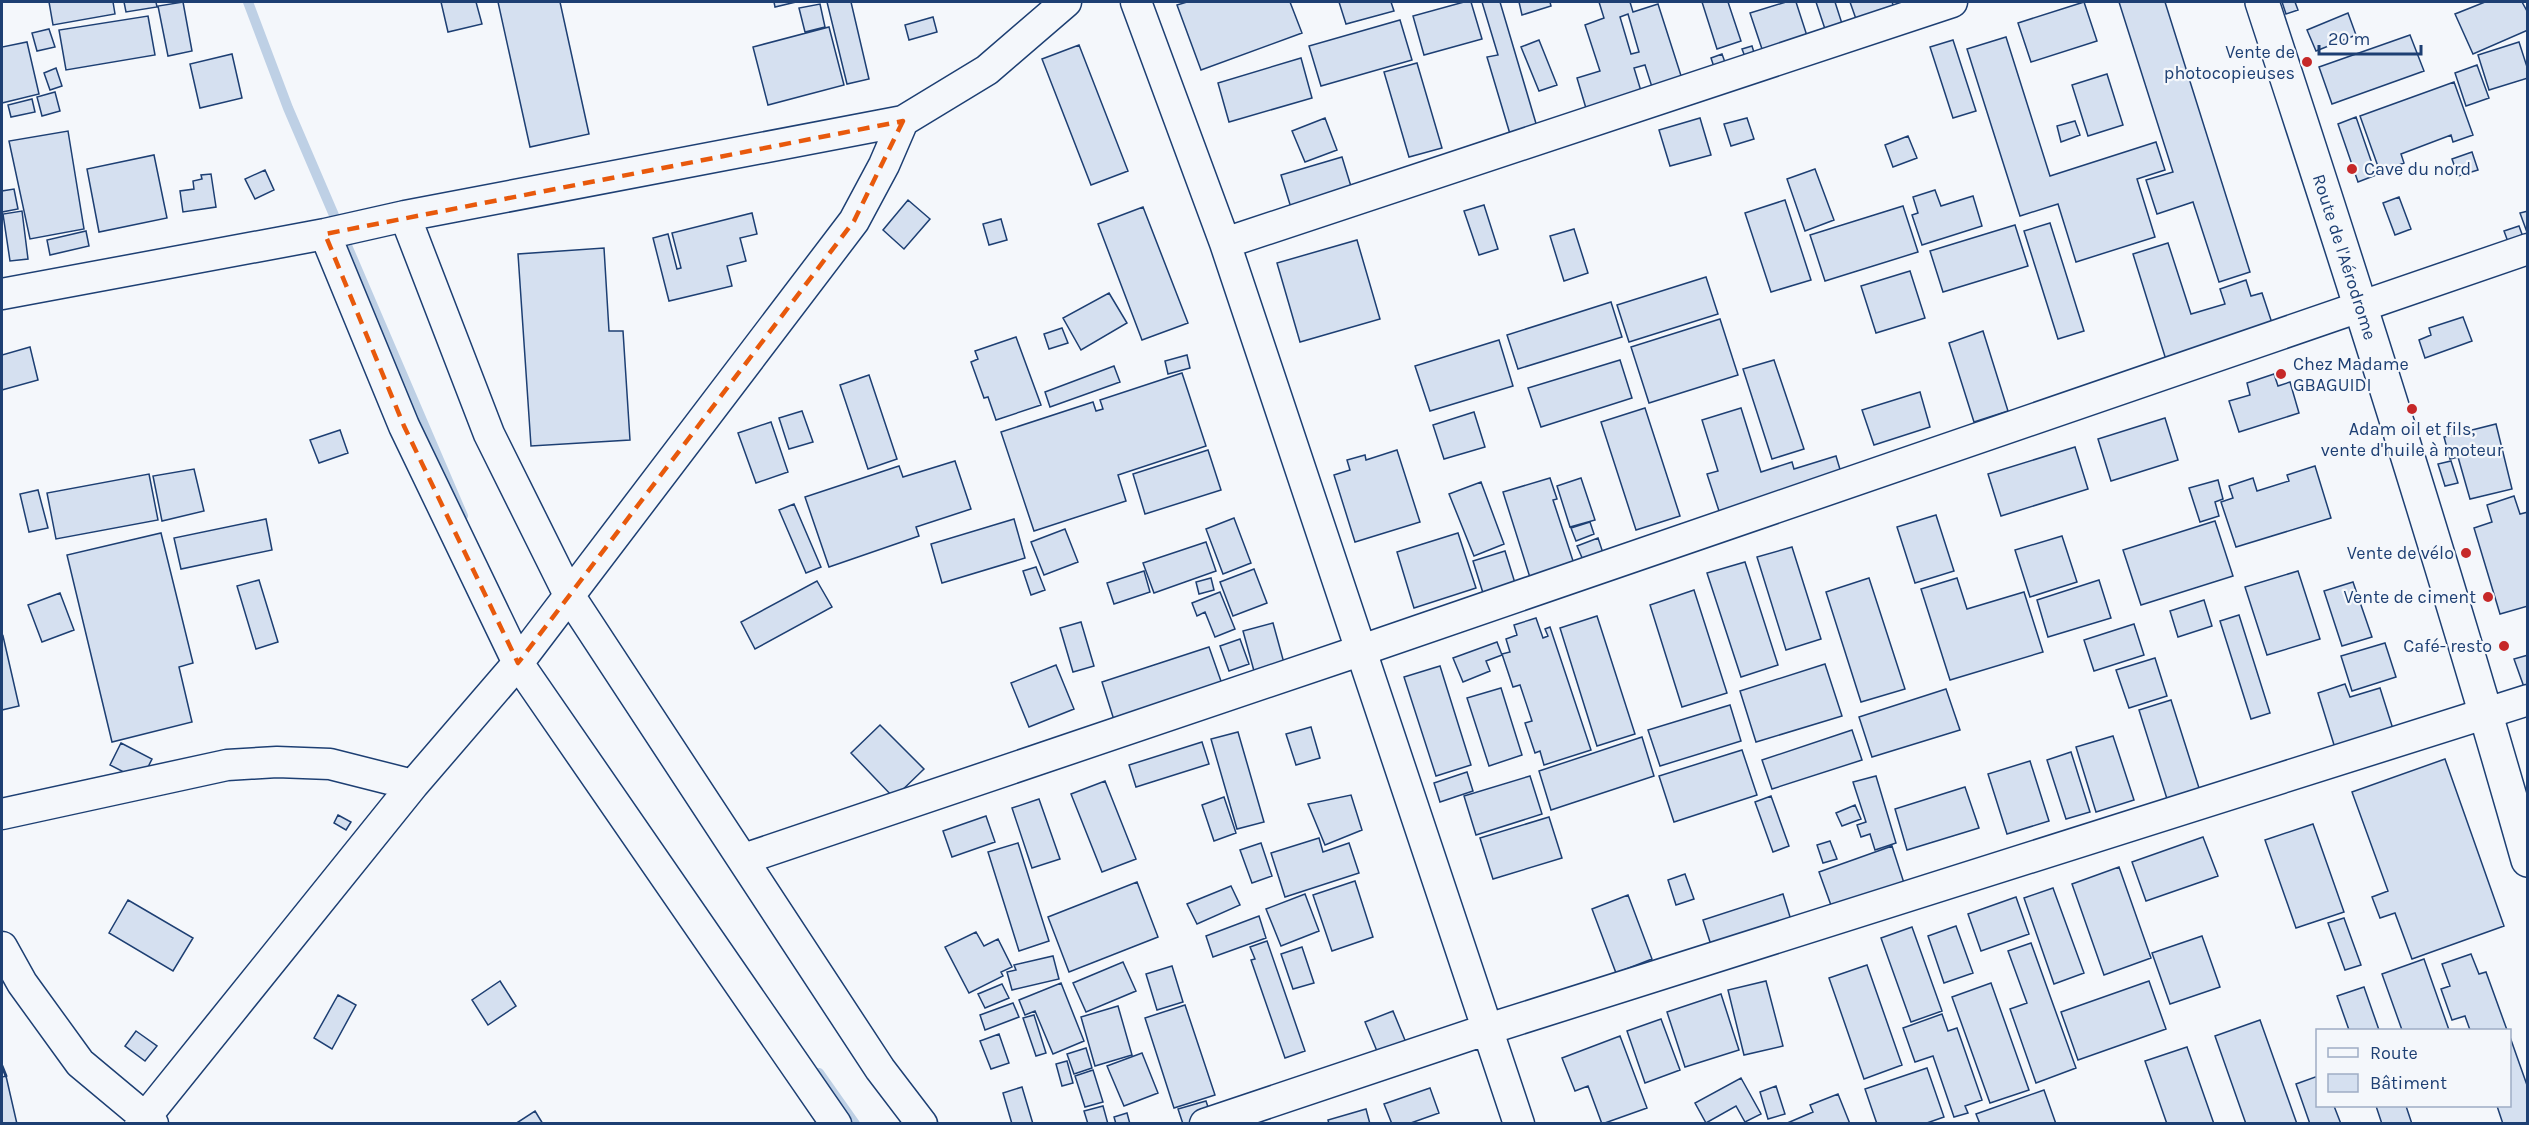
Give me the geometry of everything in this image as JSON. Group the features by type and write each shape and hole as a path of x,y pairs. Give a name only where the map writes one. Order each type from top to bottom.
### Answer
{"street":[{"path":"2,294 325,234 405,216 903,120 987,70 1066,2"},
{"path":"1136,2 1225,243 1359,651 1519,1124"},
{"path":"1225,243 1952,2"},
{"name":"Route de l'Aérodrome","path":"2262,2 2361,307 2486,713 2528,860"},
{"path":"2,947 22,983 80,1063 146,1121 413,785 518,663 854,221 884,165 903,120"},
{"path":"405,216 489,434 569,595 880,1069 922,1124"},
{"path":"325,234 404,426 518,663 836,1124"},
{"path":"744,859 1359,651 2528,249"},
{"path":"1205,1124 1488,1029 2528,700"},
{"path":"2,814 227,765 277,762 330,764 413,785"}],"highlighted area":[{"path":"903,121 854,221 518,663 404,426 325,234"}],"building":[{"path":"49,2 113,2 115,14 53,25"},
{"path":"124,2 156,2 157,7 126,12"},
{"path":"183,2 192,51 168,56 158,6"},
{"path":"441,2 476,2 482,24 448,32"},
{"path":"498,2 560,2 589,134 530,147"},
{"path":"774,2 796,2 775,7"},
{"path":"827,2 851,2 869,79 847,84"},
{"path":"1187,2 1290,2 1302,33 1201,70 1177,5"},
{"path":"1339,2 1391,2 1394,11 1346,24"},
{"path":"1471,2 1482,39 1424,55 1413,16"},
{"path":"1482,2 1500,2 1540,137 1513,144 1487,57 1498,55"},
{"path":"1519,2 1550,2 1551,6 1522,15"},
{"path":"1599,2 1630,2 1633,12 1658,4 1684,85 1588,115 1577,78 1600,71 1585,25 1604,18","holes":["1628,14 1639,52 1631,54 1620,17","1645,65 1652,87 1641,91 1634,68"]},
{"path":"1702,2 1728,2 1741,41 1717,49"},
{"path":"1786,2 1796,2 1809,42 1764,55 1750,13"},
{"path":"1816,2 1835,2 1845,33 1828,38"},
{"path":"1850,2 1892,2 1894,7 1856,19"},
{"path":"2084,2 2097,41 2031,62 2018,23"},
{"path":"2119,2 2165,2 2250,272 2219,282 2193,202 2157,214 2146,180 2173,172"},
{"path":"2282,2 2295,2 2298,10 2286,14"},
{"path":"2485,2 2522,2 2528,13 2528,30 2473,54 2455,14"},
{"path":"820,4 825,27 805,32 799,8"},
{"path":"2348,13 2356,35 2316,51 2307,30"},
{"path":"148,16 155,55 66,70 59,30"},
{"path":"933,17 937,32 909,40 905,25"},
{"path":"1400,20 1412,60 1321,86 1309,46"},
{"path":"829,27 844,85 768,105 753,47"},
{"path":"49,29 55,47 37,51 32,33"},
{"path":"2410,35 2424,71 2332,104 2319,67"},
{"path":"2006,37 2050,176 2156,142 2165,170 2137,179 2155,237 2076,262 2058,204 2020,216 1967,49"},
{"path":"1539,40 1557,85 1539,91 1521,47"},
{"path":"1953,40 1976,111 1953,118 1930,47"},
{"path":"27,42 39,94 2,103 2,47"},
{"path":"2519,42 2528,70 2528,78 2489,90 2478,55"},
{"path":"1079,45 1128,171 1091,185 1042,59"},
{"path":"1752,46 1756,59 1747,62 1742,49"},
{"path":"232,54 242,98 200,108 190,64"},
{"path":"1722,54 1726,65 1715,70 1711,58"},
{"path":"1301,58 1312,98 1229,122 1218,83"},
{"path":"1417,63 1442,148 1409,157 1384,72"},
{"path":"2477,65 2489,98 2466,106 2455,73"},
{"path":"56,68 62,86 50,90 44,73"},
{"path":"2107,74 2123,125 2088,136 2072,85"},
{"path":"2454,82 2473,135 2453,142 2451,135 2401,154 2404,163 2380,172 2360,116"},
{"path":"55,92 60,111 42,116 37,97"},
{"path":"32,99 35,112 11,117 8,105"},
{"path":"2356,117 2376,175 2358,182 2338,124"},
{"path":"1325,118 1337,150 1305,162 1292,131"},
{"path":"1700,118 1711,155 1670,166 1659,130"},
{"path":"1747,118 1754,139 1731,146 1724,124"},
{"path":"2075,121 2080,135 2061,142 2057,126"},
{"path":"68,131 84,229 30,239 9,141"},
{"path":"1908,136 1917,158 1893,167 1885,145"},
{"path":"2472,152 2478,170 2458,176 2452,159"},
{"path":"154,155 167,218 99,232 87,169"},
{"path":"1342,157 1353,193 1292,211 1281,175"},
{"path":"1815,169 1834,220 1805,231 1787,179"},
{"path":"265,170 274,190 255,199 245,179"},
{"path":"211,174 216,207 183,212 180,191 194,189 193,181 202,179 201,175"},
{"path":"14,189 18,209 2,212 2,191"},
{"path":"1935,190 1941,206 1973,196 1982,226 1922,245 1912,215 1918,213 1913,197"},
{"path":"2399,197 2411,229 2395,235 2383,203"},
{"path":"908,200 930,219 904,249 883,230"},
{"path":"1785,200 1811,280 1771,292 1745,213"},
{"path":"1484,205 1498,249 1479,255 1464,211"},
{"path":"1903,206 1918,252 1825,281 1810,235"},
{"path":"1143,207 1188,323 1142,340 1098,224"},
{"path":"22,211 28,259 10,261 3,214"},
{"path":"2528,211 2528,235 2520,213"},
{"path":"752,213 757,234 740,238 746,261 727,266 732,286 669,301 653,238 668,234 677,269 681,268 672,233"},
{"path":"1001,219 1007,240 989,245 983,224"},
{"path":"2050,223 2084,331 2058,339 2024,231"},
{"path":"2015,225 2028,266 1943,292 1930,251"},
{"path":"2519,226 2526,245 2511,250 2504,231"},
{"path":"1574,229 1588,273 1564,281 1550,236"},
{"path":"86,231 89,246 50,255 47,240"},
{"path":"1357,240 1380,319 1300,342 1277,263"},
{"path":"2168,243 2191,314 2225,304 2220,289 2246,280 2251,296 2262,293 2274,329 2167,363 2133,254"},
{"path":"604,248 609,331 623,331 630,440 531,446 518,254"},
{"path":"1910,271 1925,318 1876,333 1861,286"},
{"path":"1706,277 1718,314 1629,342 1617,305"},
{"path":"1109,293 1127,323 1081,350 1063,318"},
{"path":"1611,302 1622,337 1518,369 1507,335"},
{"path":"2463,317 2472,341 2425,358 2419,340 2431,335 2429,328"},
{"path":"1720,319 1738,375 1649,403 1631,347"},
{"path":"1062,328 1068,343 1049,349 1044,334"},
{"path":"1983,331 2008,411 1974,422 1949,343"},
{"path":"1016,337 1041,405 996,420 988,397 984,398 971,362 978,359 975,351"},
{"path":"1499,340 1513,386 1430,411 1415,366"},
{"path":"30,347 38,380 2,390 2,355"},
{"path":"1187,355 1190,368 1168,374 1165,361"},
{"path":"1620,360 1632,398 1541,427 1528,388"},
{"path":"1774,360 1804,449 1772,459 1743,369"},
{"path":"1114,366 1120,382 1050,407 1045,392"},
{"path":"1182,373 1206,446 1118,475 1126,501 1034,531 1001,432 1093,402 1096,411 1103,409 1100,400"},
{"path":"2274,374 2278,386 2290,382 2299,413 2239,432 2229,401 2250,395 2247,383"},
{"path":"869,375 897,459 868,469 840,385"},
{"path":"1920,392 1930,427 1874,445 1862,410"},
{"path":"1645,408 1680,516 1636,530 1601,422"},
{"path":"1741,408 1761,472 1792,462 1794,469 1836,456 1842,476 1720,514 1707,474 1718,471 1702,420"},
{"path":"802,411 813,442 789,449 779,418"},
{"path":"1474,412 1485,447 1444,459 1433,425"},
{"path":"2165,418 2178,460 2111,481 2098,439"},
{"path":"771,422 788,472 756,483 738,433"},
{"path":"2496,424 2512,489 2470,499 2458,457 2450,459 2444,437"},
{"path":"340,430 348,453 319,463 310,440"},
{"path":"2075,447 2088,489 2001,516 1988,474"},
{"path":"1208,450 1221,490 1145,514 1133,474"},
{"path":"1397,450 1420,522 1355,542 1334,475 1350,470 1347,460 1365,455 1366,460"},
{"path":"955,461 971,509 916,527 919,536 829,567 805,497 899,466 903,477"},
{"path":"2451,461 2458,483 2445,486 2438,464"},
{"path":"2315,466 2331,518 2236,547 2221,502 2233,498 2229,486 2253,478 2257,491 2289,481 2287,475"},
{"path":"194,469 204,511 162,521 153,476"},
{"path":"149,474 158,520 56,539 47,493"},
{"path":"1550,478 1557,499 1553,500 1577,573 1533,587 1503,492"},
{"path":"1581,478 1595,520 1570,527 1557,486"},
{"path":"2218,480 2223,499 2215,502 2219,516 2200,522 2189,488"},
{"path":"1481,482 1504,544 1474,556 1449,494"},
{"path":"38,490 48,528 29,532 20,494"},
{"path":"2514,496 2520,514 2528,512 2528,606 2500,614 2474,528 2492,522 2487,505"},
{"path":"794,504 821,567 806,573 779,510"},
{"path":"1936,515 1954,571 1915,583 1897,527"},
{"path":"1234,518 1251,563 1223,574 1206,529"},
{"path":"266,519 272,550 181,569 174,538"},
{"path":"1014,519 1025,558 942,583 931,544"},
{"path":"2215,521 2233,576 2141,605 2123,550"},
{"path":"1590,522 1594,534 1576,541 1571,528"},
{"path":"1065,529 1078,562 1044,575 1031,542"},
{"path":"161,533 193,663 179,667 192,722 112,742 67,555"},
{"path":"1458,533 1476,588 1414,608 1397,552"},
{"path":"2062,536 2077,582 2030,597 2015,550"},
{"path":"1598,538 1603,553 1583,560 1577,546"},
{"path":"1206,542 1216,571 1154,593 1143,563"},
{"path":"1792,547 1821,639 1786,650 1757,557"},
{"path":"1505,551 1515,583 1483,593 1473,561"},
{"path":"1745,562 1778,665 1741,677 1707,573"},
{"path":"1036,567 1045,590 1031,595 1023,571"},
{"path":"1254,569 1267,603 1233,616 1220,582"},
{"path":"1144,571 1150,592 1114,604 1107,583"},
{"path":"2298,571 2320,639 2267,655 2245,587"},
{"path":"1211,578 1214,590 1199,594 1196,582"},
{"path":"1869,578 1905,689 1861,702 1826,592"},
{"path":"1957,578 1967,609 2024,592 2043,652 1950,680 1921,589"},
{"path":"259,580 278,642 256,649 237,586"},
{"path":"2099,580 2111,618 2048,637 2037,600"},
{"path":"817,581 832,607 755,649 741,622"},
{"path":"2353,582 2372,637 2342,646 2324,591"},
{"path":"1694,590 1727,693 1682,707 1650,605"},
{"path":"1220,592 1235,629 1215,637 1205,612 1197,616 1192,603"},
{"path":"60,593 74,630 42,642 28,605"},
{"path":"2204,600 2212,626 2178,637 2170,611"},
{"path":"2239,615 2270,713 2251,719 2220,621"},
{"path":"1597,616 1635,734 1597,746 1560,628"},
{"path":"1536,618 1543,638 1548,636 1545,629 1550,627 1591,750 1544,765 1540,751 1535,753 1525,723 1532,721 1520,685 1513,687 1502,654 1510,652 1506,639 1517,635 1514,625"},
{"path":"1081,622 1094,666 1073,672 1060,628"},
{"path":"1273,623 1284,663 1254,671 1243,631"},
{"path":"2134,624 2144,655 2094,671 2084,640"},
{"path":"2,637 19,706 2,710"},
{"path":"1240,639 1249,664 1229,671 1220,646"},
{"path":"1497,642 1502,655 1486,661 1490,671 1463,682 1453,658"},
{"path":"2385,643 2396,677 2352,691 2341,656"},
{"path":"1209,647 1222,684 1114,720 1102,682"},
{"path":"2528,655 2528,686 2524,687 2514,659"},
{"path":"2155,658 2167,696 2129,708 2116,670"},
{"path":"1825,664 1842,716 1756,742 1740,691"},
{"path":"1056,665 1074,709 1029,727 1011,683"},
{"path":"1440,666 1471,765 1436,776 1404,677"},
{"path":"2345,684 2350,697 2380,688 2393,729 2335,748 2318,693"},
{"path":"1501,688 1522,755 1489,766 1467,698"},
{"path":"1946,689 1960,730 1872,757 1859,717"},
{"path":"2171,700 2200,791 2168,802 2139,710"},
{"path":"1730,705 1741,741 1660,766 1648,730"},
{"path":"880,725 924,769 894,798 851,753"},
{"path":"1311,727 1320,758 1296,765 1286,734"},
{"path":"1852,730 1862,760 1772,789 1762,760"},
{"path":"1238,732 1264,822 1237,829 1211,739"},
{"path":"2113,736 2134,800 2096,812 2076,747"},
{"path":"1642,737 1654,776 1551,810 1539,771"},
{"path":"1202,742 1209,764 1136,787 1129,765"},
{"path":"121,743 152,759 141,781 110,765"},
{"path":"1742,750 1757,795 1674,822 1659,776"},
{"path":"2071,752 2090,812 2066,819 2047,760"},
{"path":"2445,759 2504,926 2412,959 2395,913 2380,918 2372,897 2388,891 2352,792"},
{"path":"2030,761 2049,821 2007,834 1988,774"},
{"path":"1467,772 1473,791 1440,802 1434,783"},
{"path":"1530,776 1542,814 1476,835 1464,796"},
{"path":"1876,776 1896,843 1875,850 1870,834 1861,837 1857,825 1866,822 1853,782"},
{"path":"1105,781 1136,859 1102,872 1071,794"},
{"path":"1965,787 1979,828 1907,850 1895,809"},
{"path":"1351,795 1362,830 1325,845 1308,804"},
{"path":"1771,796 1789,846 1773,852 1755,802"},
{"path":"1224,797 1236,833 1214,841 1202,805"},
{"path":"1039,799 1060,859 1032,868 1012,808"},
{"path":"1855,805 1861,819 1842,826 1836,813"},
{"path":"338,815 351,822 346,830 334,823"},
{"path":"986,816 995,842 952,857 943,831"},
{"path":"1549,817 1562,858 1493,879 1480,838"},
{"path":"2313,824 2344,912 2296,928 2265,840"},
{"path":"2203,837 2218,876 2146,901 2132,862"},
{"path":"1319,838 1323,852 1349,843 1359,873 1285,897 1271,853"},
{"path":"1830,841 1837,859 1823,863 1817,845"},
{"path":"1018,843 1049,941 1019,951 988,852"},
{"path":"1261,843 1272,876 1252,883 1240,850"},
{"path":"1892,846 1904,883 1832,908 1819,872"},
{"path":"2119,867 2151,958 2104,975 2072,884"},
{"path":"1685,874 1694,899 1676,905 1668,880"},
{"path":"1355,881 1373,937 1332,951 1313,895"},
{"path":"1137,882 1158,937 1069,972 1048,917"},
{"path":"1231,886 1240,905 1197,924 1187,904"},
{"path":"2053,888 2084,973 2054,984 2024,898"},
{"path":"1305,894 1319,931 1281,946 1266,909"},
{"path":"1783,894 1791,920 1711,945 1703,920"},
{"path":"1628,895 1652,959 1616,973 1592,909"},
{"path":"2016,897 2029,934 1981,951 1968,914"},
{"path":"128,900 193,938 173,971 109,933"},
{"path":"1259,916 1266,938 1213,957 1206,936"},
{"path":"2344,918 2361,965 2345,970 2328,923"},
{"path":"1956,926 1973,973 1944,983 1928,936"},
{"path":"1912,927 1942,1011 1911,1022 1881,938"},
{"path":"976,932 984,946 998,939 1012,967 1001,972 1003,976 969,993 945,947"},
{"path":"2202,936 2220,987 2170,1004 2152,953"},
{"path":"1267,941 1305,1051 1285,1058 1251,960 1255,959 1250,947"},
{"path":"2031,943 2076,1068 2036,1083 2010,1009 2027,1003 2008,951"},
{"path":"1302,947 1314,983 1293,989 1281,954"},
{"path":"2471,954 2479,974 2486,972 2507,1029 2470,1029 2465,1016 2452,1020 2441,989 2450,986 2442,964"},
{"path":"1053,956 1059,979 1012,990 1007,972 1016,970 1014,965"},
{"path":"2424,959 2449,1029 2402,1029 2382,974"},
{"path":"1123,962 1136,991 1086,1012 1073,983"},
{"path":"1867,965 1902,1065 1864,1079 1829,978"},
{"path":"1172,966 1183,1002 1157,1010 1146,974"},
{"path":"500,981 516,1006 488,1025 472,1000"},
{"path":"1766,981 1783,1046 1744,1055 1728,990"},
{"path":"2149,981 2166,1029 2078,1060 2061,1012"},
{"path":"1061,983 1084,1041 1053,1054 1035,1011 1025,1015 1019,1000"},
{"path":"1991,983 2029,1090 1990,1103 1952,997"},
{"path":"1002,984 1009,998 985,1008 978,994"},
{"path":"2364,987 2379,1029 2349,1029 2337,996"},
{"path":"1721,994 1739,1050 1685,1067 1667,1012"},
{"path":"338,995 356,1005 332,1049 314,1038"},
{"path":"1013,1003 1019,1017 985,1030 980,1015"},
{"path":"1185,1005 1215,1095 1174,1108 1145,1018"},
{"path":"1118,1006 1132,1055 1095,1066 1081,1017"},
{"path":"1393,1011 1407,1045 1379,1056 1365,1022"},
{"path":"1942,1014 1948,1031 1957,1028 1982,1100 1965,1106 1968,1113 1954,1117 1933,1056 1915,1062 1903,1028"},
{"path":"1034,1015 1046,1053 1036,1056 1023,1018"},
{"path":"1661,1019 1680,1070 1645,1083 1627,1031"},
{"path":"2260,1020 2297,1124 2246,1124 2215,1036"},
{"path":"136,1031 157,1046 145,1061 125,1046"},
{"path":"999,1034 1009,1063 991,1069 980,1041"},
{"path":"1620,1036 1647,1108 1602,1124 1588,1086 1575,1091 1562,1058"},
{"path":"2511,1040 2528,1088 2528,1122 2503,1124 2497,1107 2511,1107"},
{"path":"2187,1047 2214,1124 2167,1124 2145,1061"},
{"path":"1086,1048 1092,1068 1074,1074 1067,1054"},
{"path":"1142,1053 1158,1093 1124,1106 1107,1066"},
{"path":"1067,1061 1073,1083 1062,1086 1056,1064"},
{"path":"1927,1068 1944,1117 1924,1124 1877,1124 1865,1089"},
{"path":"1093,1070 1103,1102 1085,1107 1075,1076"},
{"path":"6,1076 17,1124 2,1124 2,1077"},
{"path":"2316,1077 2316,1107 2334,1107 2341,1124 2310,1124 2296,1084"},
{"path":"1741,1078 1761,1114 1745,1122 1736,1106 1706,1123 1695,1103"},
{"path":"1776,1086 1785,1114 1768,1119 1760,1092"},
{"path":"1022,1087 1033,1124 1012,1124 1003,1093"},
{"path":"1430,1088 1439,1113 1408,1124 1392,1124 1384,1104"},
{"path":"2044,1090 2056,1124 1980,1124 1976,1114"},
{"path":"1838,1094 1850,1124 1785,1124 1813,1112 1810,1105"},
{"path":"1206,1101 1212,1119 1197,1124 1183,1124 1178,1109"},
{"path":"1103,1106 1108,1124 1088,1124 1084,1111"},
{"path":"2376,1107 2406,1107 2412,1124 2382,1124"},
{"path":"1366,1109 1370,1124 1329,1124 1328,1120"},
{"path":"535,1111 543,1124 515,1124"},
{"path":"1127,1113 1130,1124 1116,1124 1114,1117"}],"waterway":[{"path":"248,2 288,108 463,516"},
{"path":"819,1073 855,1124"}],"wall":[{"path":"2,1066 6,1076"}],"place":[{"name":"Vente de photocopieuses","path":"2307,62"},
{"name":"Cave du nord","path":"2352,169"},
{"name":"Chez Madame GBAGUIDI","path":"2281,374"},
{"name":"Adam oil et fils, vente d'huile à moteur","path":"2412,409"},
{"name":"Vente de vélo","path":"2466,553"},
{"name":"Vente de ciment","path":"2488,597"},
{"name":"Café- resto","path":"2504,646"}]}
